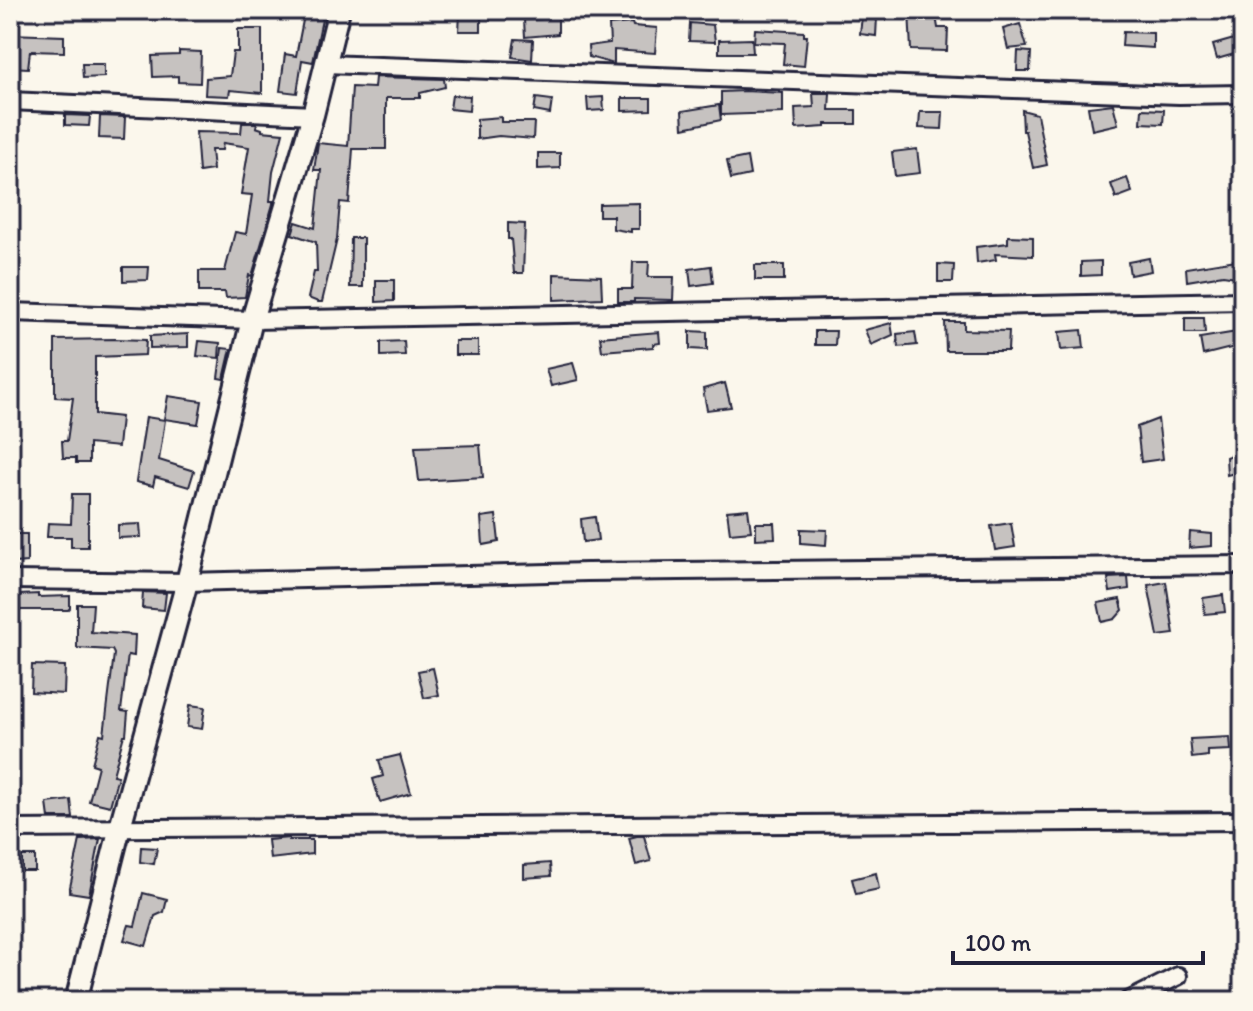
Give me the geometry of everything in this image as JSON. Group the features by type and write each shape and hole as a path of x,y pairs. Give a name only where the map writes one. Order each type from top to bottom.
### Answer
{"street":[{"path":"76,1001 187,582 252,320 313,115 339,10"},
{"path":"325,64 1179,95 1243,94"},
{"path":"10,101 313,115"},
{"path":"10,312 252,320 1243,301"},
{"path":"10,580 187,582 587,572 1243,565"},
{"path":"10,829 1243,821"},
{"path":"1128,1001 1178,976"}],"building":[{"path":"305,10 324,10 313,62 302,60 297,93 280,91 285,54 296,56"},
{"path":"541,10 558,10 558,34 525,37 524,20 541,19"},
{"path":"909,10 935,10 938,28 948,28 947,51 911,50"},
{"path":"460,14 481,15 481,31 459,31"},
{"path":"862,16 877,17 876,36 860,34"},
{"path":"632,23 633,26 657,28 655,53 614,50 614,64 589,57 588,46 610,43 609,25"},
{"path":"690,23 713,25 715,42 689,41"},
{"path":"1020,24 1027,47 1008,49 1003,29"},
{"path":"238,29 262,29 262,93 230,90 229,96 205,95 206,78 230,76 233,52 238,52"},
{"path":"755,29 804,32 807,36 804,66 783,64 785,43 754,42"},
{"path":"1123,32 1153,33 1153,48 1122,46"},
{"path":"10,34 64,36 64,52 30,51 28,68 10,67"},
{"path":"515,39 533,40 532,60 512,57"},
{"path":"752,39 753,53 719,53 719,40"},
{"path":"1234,39 1238,53 1217,59 1213,45"},
{"path":"179,51 201,52 200,83 178,82 178,76 153,77 152,56 179,55"},
{"path":"1018,51 1031,52 1030,71 1017,71"},
{"path":"82,64 104,64 104,77 83,78"},
{"path":"375,77 444,79 445,87 420,93 420,98 386,98 386,149 353,149 349,203 340,202 337,239 322,302 318,302 308,298 314,272 317,272 316,242 292,234 296,222 315,228 321,170 314,170 318,143 348,146 352,87 374,88"},
{"path":"721,92 783,93 783,113 721,115"},
{"path":"813,93 830,93 829,110 856,110 856,124 825,124 825,127 796,129 795,108 814,107"},
{"path":"452,95 470,96 469,111 450,109"},
{"path":"603,97 604,110 588,111 587,98"},
{"path":"536,98 552,100 550,114 534,111"},
{"path":"622,98 651,98 651,110 622,111"},
{"path":"1113,104 1118,124 1092,130 1088,107"},
{"path":"719,105 721,120 683,128 682,111"},
{"path":"1142,109 1164,110 1163,124 1141,123"},
{"path":"1022,110 1037,114 1047,165 1033,168 1023,131"},
{"path":"920,112 943,112 942,129 919,128"},
{"path":"65,115 90,116 89,126 65,125"},
{"path":"100,116 125,117 124,139 99,138"},
{"path":"501,117 501,122 534,122 533,139 499,136 477,139 477,119"},
{"path":"242,123 257,123 256,127 262,131 283,133 273,172 270,201 273,204 252,276 249,275 245,297 226,298 225,292 199,292 199,271 225,271 235,232 246,234 252,195 241,194 249,147 223,143 222,150 211,150 213,170 199,172 196,132 241,133"},
{"path":"917,149 920,173 895,176 892,152"},
{"path":"538,153 560,153 560,168 538,169"},
{"path":"747,157 750,175 731,179 727,161"},
{"path":"1127,178 1132,192 1116,198 1111,184"},
{"path":"639,203 639,229 631,229 631,232 613,229 613,216 599,216 599,204"},
{"path":"508,223 525,224 523,273 514,273"},
{"path":"1008,236 1033,237 1033,256 995,254 996,260 977,263 976,247 1008,243"},
{"path":"351,238 363,238 363,287 350,287"},
{"path":"1149,258 1151,271 1130,275 1128,262"},
{"path":"1101,261 1101,275 1081,276 1081,262"},
{"path":"1243,261 1243,278 1223,275 1187,281 1186,268"},
{"path":"633,262 649,262 648,277 674,277 673,300 634,299 634,302 618,302 618,289 632,289"},
{"path":"938,264 954,265 953,282 938,282"},
{"path":"755,265 784,265 784,280 755,280"},
{"path":"711,266 713,283 691,286 689,269"},
{"path":"123,267 149,267 148,280 123,281"},
{"path":"554,274 601,276 602,298 554,300"},
{"path":"376,280 394,280 394,301 376,302"},
{"path":"1185,318 1204,318 1205,333 1185,333"},
{"path":"945,322 964,322 964,330 1009,331 1008,351 946,351"},
{"path":"891,323 893,335 871,345 865,330"},
{"path":"1082,330 1084,348 1061,350 1059,332"},
{"path":"690,331 707,332 707,350 690,349"},
{"path":"815,331 836,331 835,345 815,345"},
{"path":"1243,331 1243,345 1203,355 1200,338"},
{"path":"659,332 660,343 653,344 653,347 602,351 600,337"},
{"path":"915,332 917,345 898,347 897,334"},
{"path":"188,334 188,347 150,348 150,336"},
{"path":"55,340 146,340 145,355 95,357 95,414 121,417 118,447 89,444 89,463 76,463 76,458 63,458 62,441 67,441 73,398 55,397"},
{"path":"199,341 220,343 219,358 197,356"},
{"path":"404,341 405,355 381,356 381,342"},
{"path":"455,341 478,341 478,355 455,355"},
{"path":"222,348 231,349 224,379 218,378"},
{"path":"573,363 578,380 551,386 546,369"},
{"path":"725,383 731,407 707,410 703,389"},
{"path":"168,396 202,401 198,424 164,419"},
{"path":"146,417 165,420 159,460 194,471 189,487 155,477 153,486 136,482"},
{"path":"1158,419 1163,459 1141,462 1137,427"},
{"path":"480,445 483,477 419,481 415,447"},
{"path":"1243,451 1243,471 1227,475 1226,457"},
{"path":"72,494 88,494 88,547 71,547 71,537 47,537 48,523 71,524"},
{"path":"748,509 751,531 730,533 727,511"},
{"path":"496,515 499,542 483,545 481,517"},
{"path":"595,517 598,540 583,542 581,519"},
{"path":"756,523 774,523 775,538 756,539"},
{"path":"1011,523 1015,547 995,550 991,526"},
{"path":"140,524 141,537 118,538 118,525"},
{"path":"801,529 827,530 826,545 801,543"},
{"path":"1190,532 1212,534 1212,546 1189,548"},
{"path":"10,534 27,534 27,562 14,563"},
{"path":"1128,577 1129,589 1110,592 1108,578"},
{"path":"1166,582 1174,634 1158,636 1148,585"},
{"path":"143,592 166,593 164,610 142,608"},
{"path":"38,594 38,597 70,596 70,608 20,610 19,595"},
{"path":"1223,595 1225,612 1205,614 1203,598"},
{"path":"1120,599 1123,610 1115,619 1102,622 1098,603"},
{"path":"77,604 93,604 91,632 135,635 134,656 128,655 121,711 128,712 126,735 113,775 118,776 110,806 89,801 98,766 92,764 100,734 104,735 114,654 112,650 77,648"},
{"path":"32,665 65,666 64,694 31,692"},
{"path":"433,668 439,695 424,698 418,671"},
{"path":"190,705 205,707 202,729 187,727"},
{"path":"1230,737 1231,750 1208,751 1208,756 1192,758 1190,739"},
{"path":"400,755 411,793 380,802 373,779 383,776 379,760"},
{"path":"71,800 73,818 49,818 47,803"},
{"path":"644,836 651,861 636,865 629,838"},
{"path":"100,839 89,895 69,892 80,840"},
{"path":"268,840 312,840 312,854 270,859"},
{"path":"141,847 157,848 154,864 140,862"},
{"path":"22,856 35,856 35,871 22,871"},
{"path":"550,863 551,876 524,878 524,865"},
{"path":"876,873 879,889 856,894 852,879"},
{"path":"143,893 167,899 164,912 155,916 146,946 124,940 129,925 135,926"}]}
